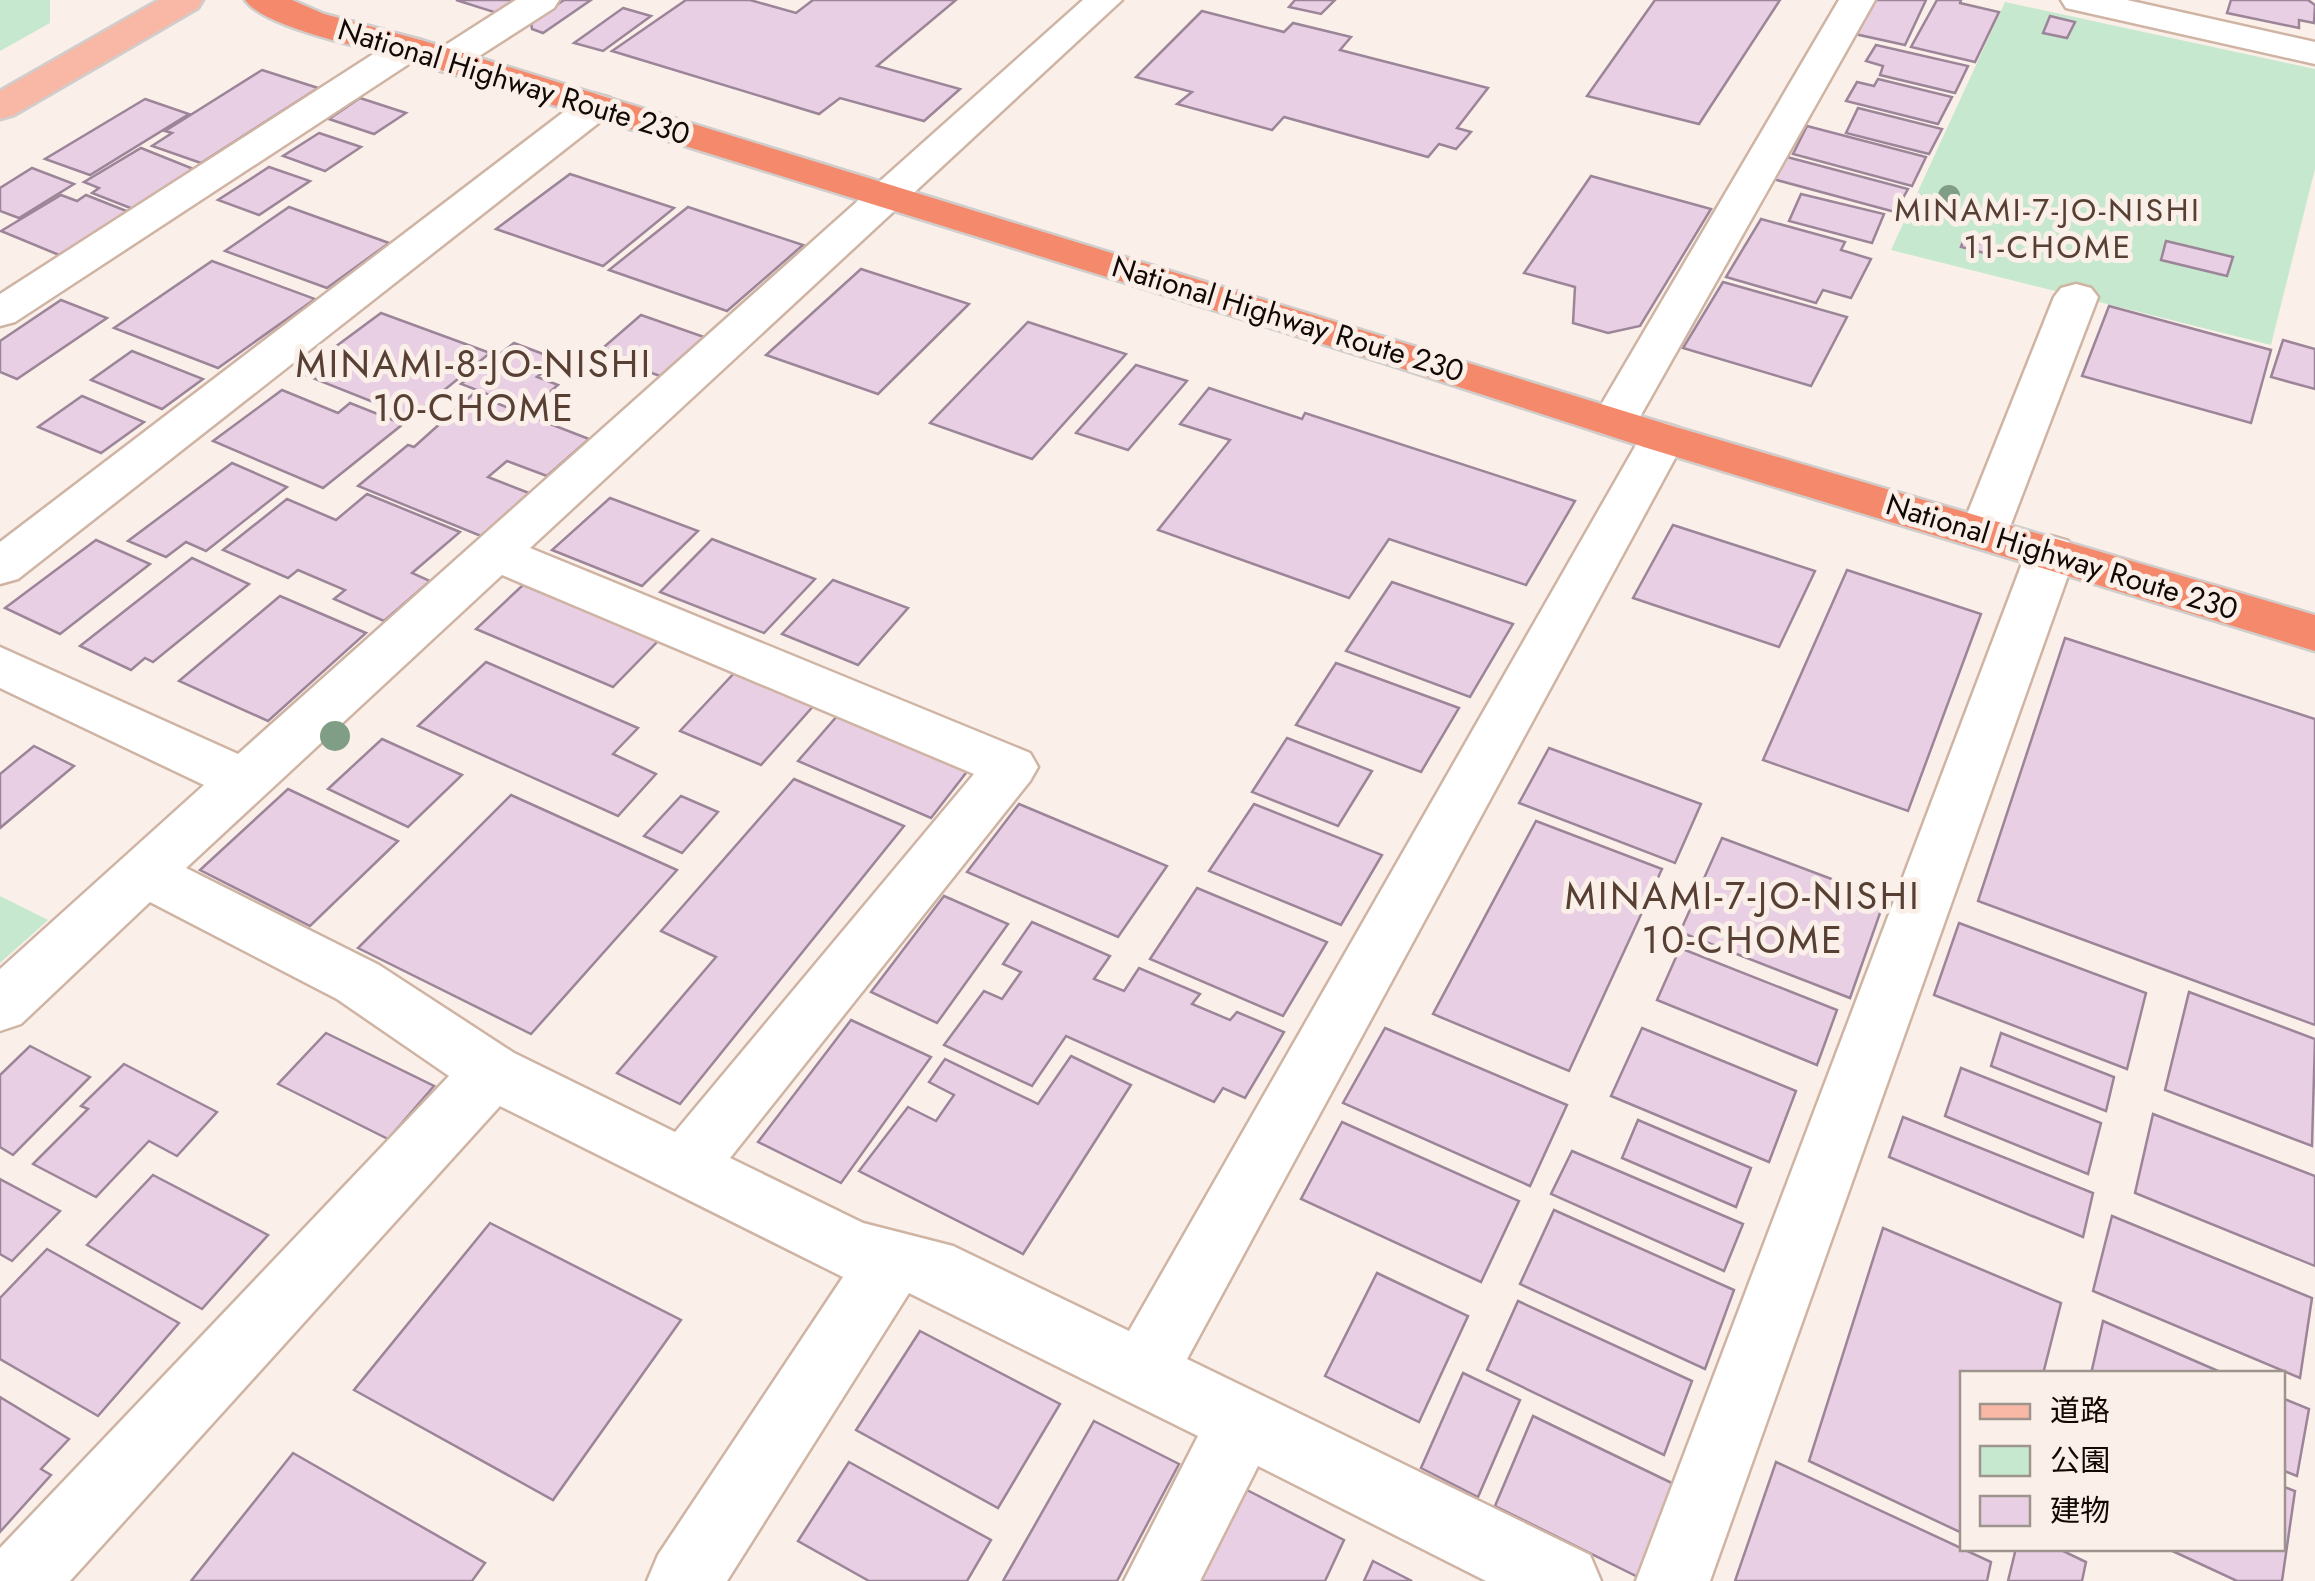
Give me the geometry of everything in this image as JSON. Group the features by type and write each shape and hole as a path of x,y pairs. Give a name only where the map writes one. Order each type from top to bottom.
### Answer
{"highway":[{"name":"National Highway Route 230","path":"264,0 311,22 889,194 1639,430 2315,633"}],"main road":[{"path":"0,107 185,0"}],"street":[{"path":"0,312 427,54 541,0"},
{"path":"0,1006 1104,0"},
{"path":"1144,1370 1639,430 1857,0"},
{"path":"2080,0 2315,53"},
{"path":"0,566 596,106"},
{"path":"1984,532 2076,297"},
{"path":"495,553 1011,767 684,1168"},
{"path":"1673,1581 2051,553"},
{"path":"0,666 245,781"},
{"path":"144,872 358,982 492,1072 684,1168 854,1251 929,1267 1564,1581"},
{"path":"20,1581 492,1072"},
{"path":"684,1581 892,1260"},
{"path":"1161,1581 1244,1420"}],"green space":[{"path":"0,0 50,0 50,23 0,51"},
{"path":"2005,2 2315,69 2315,169 2271,345 1891,250"},
{"path":"0,896 48,920 0,963"}],"building":[{"path":"456,0 518,0 497,13"},
{"path":"564,0 591,0 543,33 532,29 531,22"},
{"path":"686,0 750,0 796,13 813,0 956,0 877,66 960,89 924,121 840,98 819,114 612,51"},
{"path":"1295,0 1335,0 1321,14 1289,7"},
{"path":"1655,0 1780,0 1699,124 1587,96"},
{"path":"1872,0 1926,0 1905,45 1855,34"},
{"path":"1937,0 1961,0 1960,3 1999,12 1975,62 1911,47"},
{"path":"2231,0 2308,0 2315,5 2314,23 2299,20 2299,28 2227,13"},
{"path":"623,8 651,16 603,51 574,43"},
{"path":"1202,11 1284,32 1293,23 1351,37 1340,50 1488,88 1457,128 1471,132 1456,149 1439,144 1428,157 1284,117 1272,130 1177,104 1192,92 1136,77"},
{"path":"2050,16 2075,22 2067,38 2043,33"},
{"path":"1876,45 1968,66 1955,93 1880,75 1883,66 1866,61"},
{"path":"262,70 318,88 201,163 152,146 172,133 165,131"},
{"path":"1878,79 1952,97 1938,124 1846,101 1857,82 1874,86"},
{"path":"360,98 406,113 374,134 329,119"},
{"path":"145,99 189,114 90,175 45,159"},
{"path":"1858,108 1942,129 1929,154 1846,133"},
{"path":"1807,126 1926,157 1912,186 1793,154"},
{"path":"319,133 361,147 325,171 283,156"},
{"path":"141,148 196,170 133,209 92,193 99,188 84,182"},
{"path":"1787,157 1908,189 1895,212 1773,179"},
{"path":"269,167 310,181 259,215 218,200"},
{"path":"32,168 74,184 19,218 0,211 0,188"},
{"path":"570,174 674,208 603,266 496,229"},
{"path":"1591,176 1711,209 1640,326 1608,333 1573,323 1575,287 1524,273"},
{"path":"1801,194 1884,214 1872,243 1789,221"},
{"path":"61,195 77,201 86,195 129,212 59,255 1,231"},
{"path":"289,207 389,243 327,288 225,251"},
{"path":"688,207 803,245 727,311 609,270"},
{"path":"1761,219 1845,242 1841,250 1871,259 1851,298 1823,290 1816,303 1726,277"},
{"path":"1964,239 1995,247 1992,255 1961,247"},
{"path":"2166,241 2233,257 2227,276 2161,260"},
{"path":"212,261 315,299 218,368 114,328"},
{"path":"861,269 969,304 878,394 766,355"},
{"path":"1723,282 1847,317 1811,386 1683,348"},
{"path":"61,300 107,318 17,379 0,372 0,341"},
{"path":"2109,306 2271,350 2251,423 2082,376"},
{"path":"381,313 490,353 411,417 300,373"},
{"path":"641,315 704,337 660,376 597,353"},
{"path":"1028,322 1126,354 1032,459 930,423"},
{"path":"2283,340 2315,349 2315,389 2271,377"},
{"path":"514,343 559,360 537,377 558,385 529,410 461,384"},
{"path":"132,351 203,379 162,409 91,380"},
{"path":"1136,365 1187,381 1128,450 1076,433"},
{"path":"1209,388 1302,419 1305,413 1575,501 1526,585 1389,539 1349,598 1158,530 1230,440 1180,424"},
{"path":"282,390 338,413 350,403 403,424 323,488 213,441"},
{"path":"473,394 589,439 547,476 507,461 488,477 529,493 481,536 358,486 408,445 414,447"},
{"path":"82,396 144,422 101,453 38,427"},
{"path":"232,463 287,487 206,551 186,542 166,557 128,541"},
{"path":"367,494 460,532 412,573 430,581 384,621 334,599 345,590 298,570 288,578 223,550 287,499 336,520"},
{"path":"610,498 698,531 642,586 552,550"},
{"path":"1673,525 1815,571 1779,647 1633,598"},
{"path":"712,539 815,579 764,633 660,592"},
{"path":"96,540 150,564 60,634 5,608"},
{"path":"192,558 249,584 153,662 145,658 131,670 80,646"},
{"path":"1847,570 1981,614 1908,811 1763,760"},
{"path":"833,580 908,608 858,665 782,634"},
{"path":"1392,582 1513,624 1470,697 1346,651"},
{"path":"523,585 659,640 613,687 476,629"},
{"path":"280,596 366,633 268,721 179,681"},
{"path":"2065,638 2315,719 2315,1025 1978,901"},
{"path":"486,662 638,728 613,754 656,774 618,816 418,726"},
{"path":"1336,663 1459,708 1421,772 1296,725"},
{"path":"737,670 816,703 761,765 680,731"},
{"path":"838,715 969,769 931,818 798,761"},
{"path":"1287,738 1372,771 1338,826 1252,792"},
{"path":"382,739 462,775 408,827 328,789"},
{"path":"34,746 74,766 0,828 0,774"},
{"path":"1549,748 1701,804 1675,863 1519,803"},
{"path":"794,779 904,826 680,1104 617,1073 716,957 661,931"},
{"path":"288,789 398,841 310,926 200,870"},
{"path":"511,795 677,870 531,1034 358,948"},
{"path":"681,796 718,812 682,853 644,836"},
{"path":"1019,804 1167,866 1118,937 967,872"},
{"path":"1254,804 1382,855 1341,925 1209,871"},
{"path":"1536,821 1662,869 1569,1071 1433,1014"},
{"path":"1722,838 1885,899 1850,998 1680,932"},
{"path":"1197,888 1327,942 1283,1016 1150,959"},
{"path":"944,896 1008,924 937,1023 871,992"},
{"path":"1032,922 1110,956 1094,979 1124,991 1139,968 1200,994 1192,1004 1230,1020 1237,1012 1284,1032 1245,1098 1223,1088 1214,1102 1066,1036 1032,1086 944,1045 984,991 1002,999 1021,972 1003,964"},
{"path":"1959,923 2146,993 2127,1069 1934,995"},
{"path":"1680,948 1837,1010 1817,1065 1657,1000"},
{"path":"2189,992 2315,1039 2312,1146 2165,1090"},
{"path":"851,1020 931,1057 841,1183 758,1142"},
{"path":"1385,1028 1567,1105 1530,1186 1343,1103"},
{"path":"1642,1028 1796,1091 1769,1162 1611,1096"},
{"path":"326,1033 434,1086 388,1139 278,1084"},
{"path":"2001,1033 2114,1077 2106,1111 1991,1066"},
{"path":"30,1046 90,1077 13,1155 0,1147 0,1075"},
{"path":"1071,1056 1131,1085 1023,1254 859,1171 908,1107 936,1121 954,1095 929,1082 945,1059 1038,1104"},
{"path":"124,1064 217,1112 177,1156 149,1141 96,1197 33,1164 88,1109 81,1106"},
{"path":"1961,1068 2101,1123 2088,1174 1945,1116"},
{"path":"2153,1114 2315,1176 2315,1266 2135,1193"},
{"path":"1903,1117 2093,1193 2083,1237 1889,1157"},
{"path":"1638,1120 1751,1168 1736,1207 1622,1158"},
{"path":"1342,1122 1519,1201 1481,1282 1301,1199"},
{"path":"1572,1151 1743,1224 1724,1271 1551,1194"},
{"path":"153,1175 268,1235 202,1309 87,1245"},
{"path":"0,1179 60,1211 12,1261 0,1254"},
{"path":"1554,1210 1734,1290 1705,1369 1520,1284"},
{"path":"2112,1216 2312,1298 2300,1378 2285,1371 2093,1291"},
{"path":"490,1223 681,1320 553,1500 354,1390"},
{"path":"1883,1228 2061,1303 2044,1371 1960,1371 1960,1532 1809,1461"},
{"path":"47,1249 179,1323 98,1416 0,1359 0,1298"},
{"path":"1377,1273 1468,1316 1419,1422 1325,1376"},
{"path":"1518,1301 1692,1381 1664,1455 1487,1370"},
{"path":"2103,1321 2218,1371 2092,1371"},
{"path":"920,1331 1060,1404 998,1508 856,1430"},
{"path":"1463,1373 1520,1400 1478,1497 1421,1468"},
{"path":"0,1397 69,1439 41,1469 51,1475 0,1532"},
{"path":"2285,1399 2309,1409 2297,1476 2285,1471"},
{"path":"1533,1416 1678,1486 1644,1580 1495,1506"},
{"path":"1094,1421 1179,1464 1117,1581 1003,1581"},
{"path":"293,1453 485,1563 472,1581 191,1581"},
{"path":"849,1462 991,1540 967,1581 869,1581 798,1541"},
{"path":"1776,1462 1960,1548 1960,1551 1991,1562 1987,1581 1735,1581"},
{"path":"2285,1487 2295,1491 2282,1581 2237,1581 2172,1551 2285,1551"},
{"path":"1245,1489 1344,1540 1325,1581 1199,1581"},
{"path":"2015,1551 2063,1551 2086,1562 2082,1581 2008,1581"},
{"path":"1373,1561 1412,1581 1364,1581"}],"district":[{"name":"MINAMI-7-JO-NISHI 11-CHOME","path":"2048,228"},
{"name":"MINAMI-8-JO-NISHI 10-CHOME","path":"474,386"},
{"name":"MINAMI-7-JO-NISHI 10-CHOME","path":"1743,918"}]}
